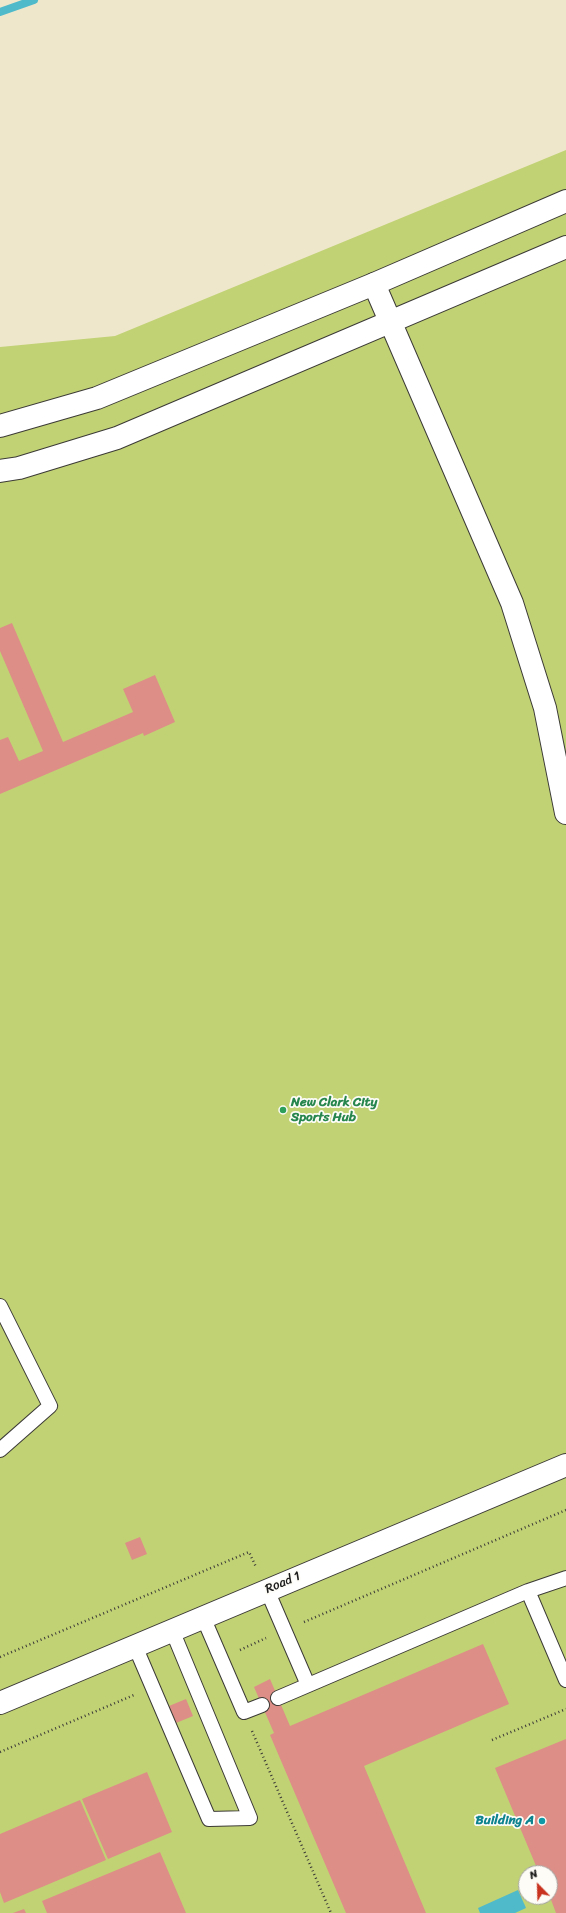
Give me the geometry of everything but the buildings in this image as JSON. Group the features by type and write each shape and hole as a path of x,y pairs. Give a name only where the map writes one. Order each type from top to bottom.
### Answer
{"street":[{"path":"0,426 97,398 374,284 566,201"},
{"path":"0,471 19,468 117,438 566,247"},
{"path":"374,284 512,603 545,708 566,813"},
{"name":"Road 1","path":"0,1703 566,1465"}],"lane":[{"path":"0,1306 50,1406 0,1450"},
{"path":"278,1698 528,1591 566,1578"},
{"path":"267,1590 308,1685"},
{"path":"528,1591 566,1680"},
{"path":"203,1617 244,1712 262,1705"},
{"path":"135,1646 209,1819 250,1818 172,1630"}],"path":[{"path":"0,1657 249,1552 267,1590"},
{"path":"492,1740 566,1709"},
{"path":"244,1712 331,1913"}],"green space":[{"name":"New Clark City Sports Hub","path":"566,150 566,1913 0,1913 0,347 115,336"}],"water":[{"path":"518,1890 518,1905 525,1905 526,1908 515,1913 480,1913 478,1908"}],"waterway":[{"path":"0,12 34,0"}],"place":[{"name":"New Clark City Sports Hub","path":"283,1110"},
{"name":"Building A","path":"542,1821"}]}
